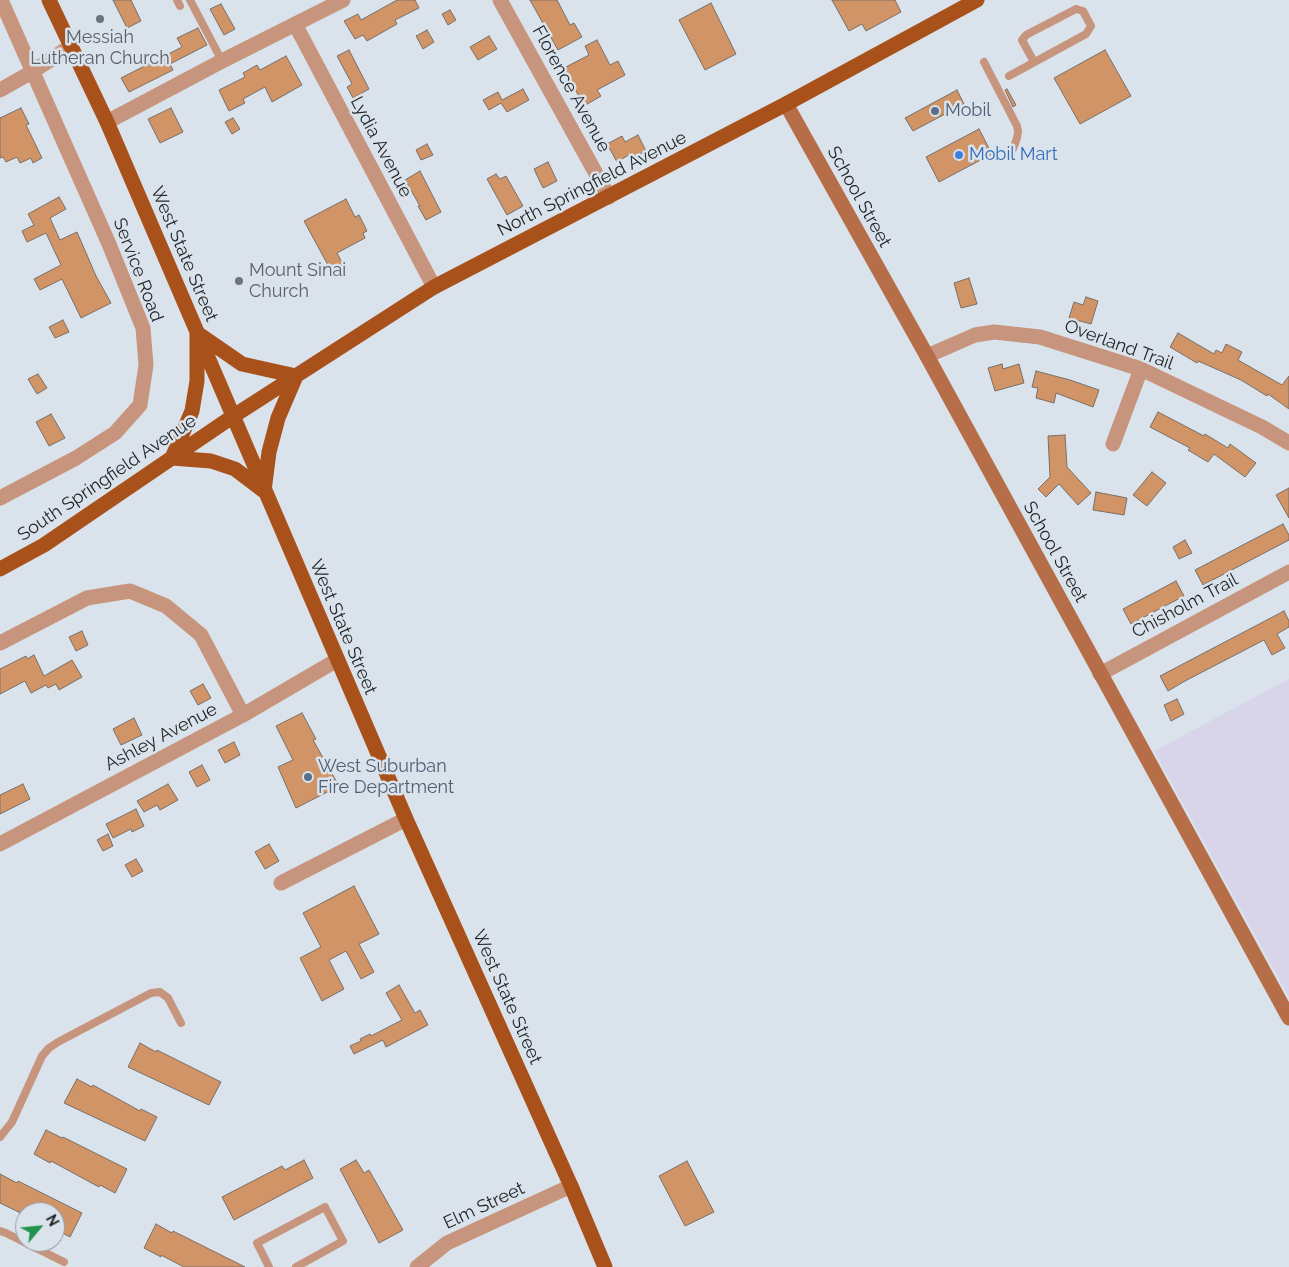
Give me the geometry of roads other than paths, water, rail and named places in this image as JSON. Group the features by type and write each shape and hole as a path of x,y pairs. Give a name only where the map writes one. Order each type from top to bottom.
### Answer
{"main road":[{"name":"West State Street","path":"49,0 107,122 406,819 571,1186 605,1267"},
{"name":"North Springfield Avenue","path":"232,417 434,287 786,104 977,0"},
{"name":"School Street","path":"786,104 927,356 1289,1018"},
{"path":"197,333 242,364 296,376 278,418 269,452 264,491 235,469 211,462 172,458 192,410 196,381 197,333"},
{"name":"South Springfield Avenue","path":"0,569 44,545 232,417"}],"street":[{"name":"Service Road","path":"0,498 76,458 114,433 140,405 146,365 143,328 109,244 1,0"},
{"path":"107,122 222,60 343,0"},
{"name":"Florence Avenue","path":"500,0 609,197"},
{"name":"Lydia Avenue","path":"295,24 434,287"},
{"path":"0,90 32,72 71,46"},
{"name":"Overland Trail","path":"927,356 975,335 994,332 1040,337 1141,369 1262,427 1289,442"},
{"path":"1114,444 1141,369"},
{"name":"Chisholm Trail","path":"1100,674 1289,572"},
{"path":"0,643 87,598 130,591 166,606 201,635 243,714"},
{"name":"Ashley Avenue","path":"0,844 243,714 337,660"},
{"path":"281,883 406,819"},
{"name":"Elm Street","path":"417,1267 447,1243 571,1186"}],"lane":[{"path":"190,0 222,60"},
{"path":"1009,76 1086,34 1091,26 1083,11 1076,9 1026,35 1022,40 1034,62"},
{"path":"984,62 1017,126 1017,138 1013,149"},
{"path":"0,1137 12,1122 42,1056 58,1042 151,993 160,992 168,998 181,1023"},
{"path":"269,1267 257,1243 325,1207 343,1241 296,1267"},
{"path":"0,1231 64,1262"}],"place":[{"name":"Messiah Lutheran Church","path":"100,19"},
{"name":"Mobil","path":"935,111"},
{"name":"Mobil Mart","path":"959,155"},
{"name":"Mount Sinai Church","path":"239,281"},
{"name":"West Suburban Fire Department","path":"308,777"}]}
